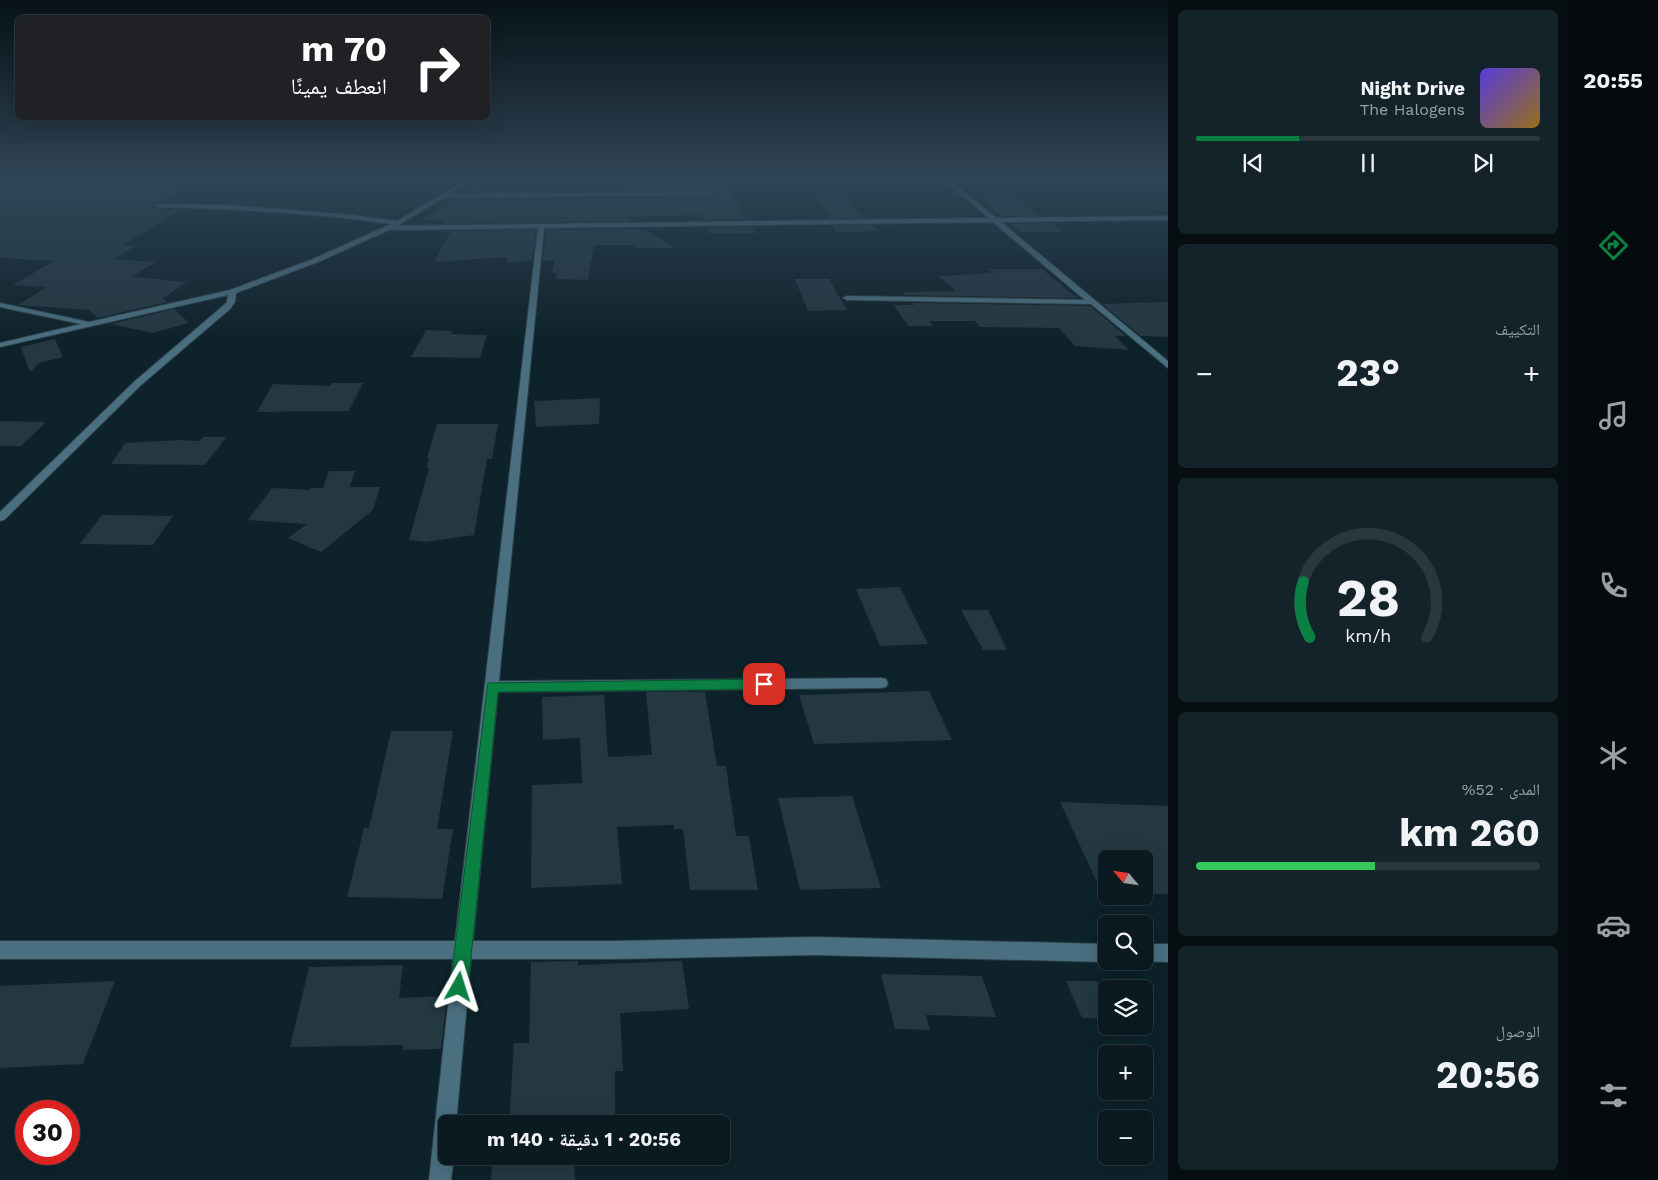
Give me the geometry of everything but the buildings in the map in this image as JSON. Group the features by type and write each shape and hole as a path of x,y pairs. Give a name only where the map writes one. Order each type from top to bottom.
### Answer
{"street":[{"path":"0,345 232,292 313,262 380,231"},
{"path":"440,1180 541,231"},
{"path":"1009,231 1168,365"},
{"path":"0,518 138,383 218,317 231,302 232,292"},
{"path":"847,298 1094,302"},
{"path":"0,305 91,324"},
{"path":"492,687 881,683"},
{"path":"0,950 618,950 815,946 1098,953"},
{"path":"1153,953 1168,953"}],"route":[{"path":"459,987 492,687 764,684"}]}
